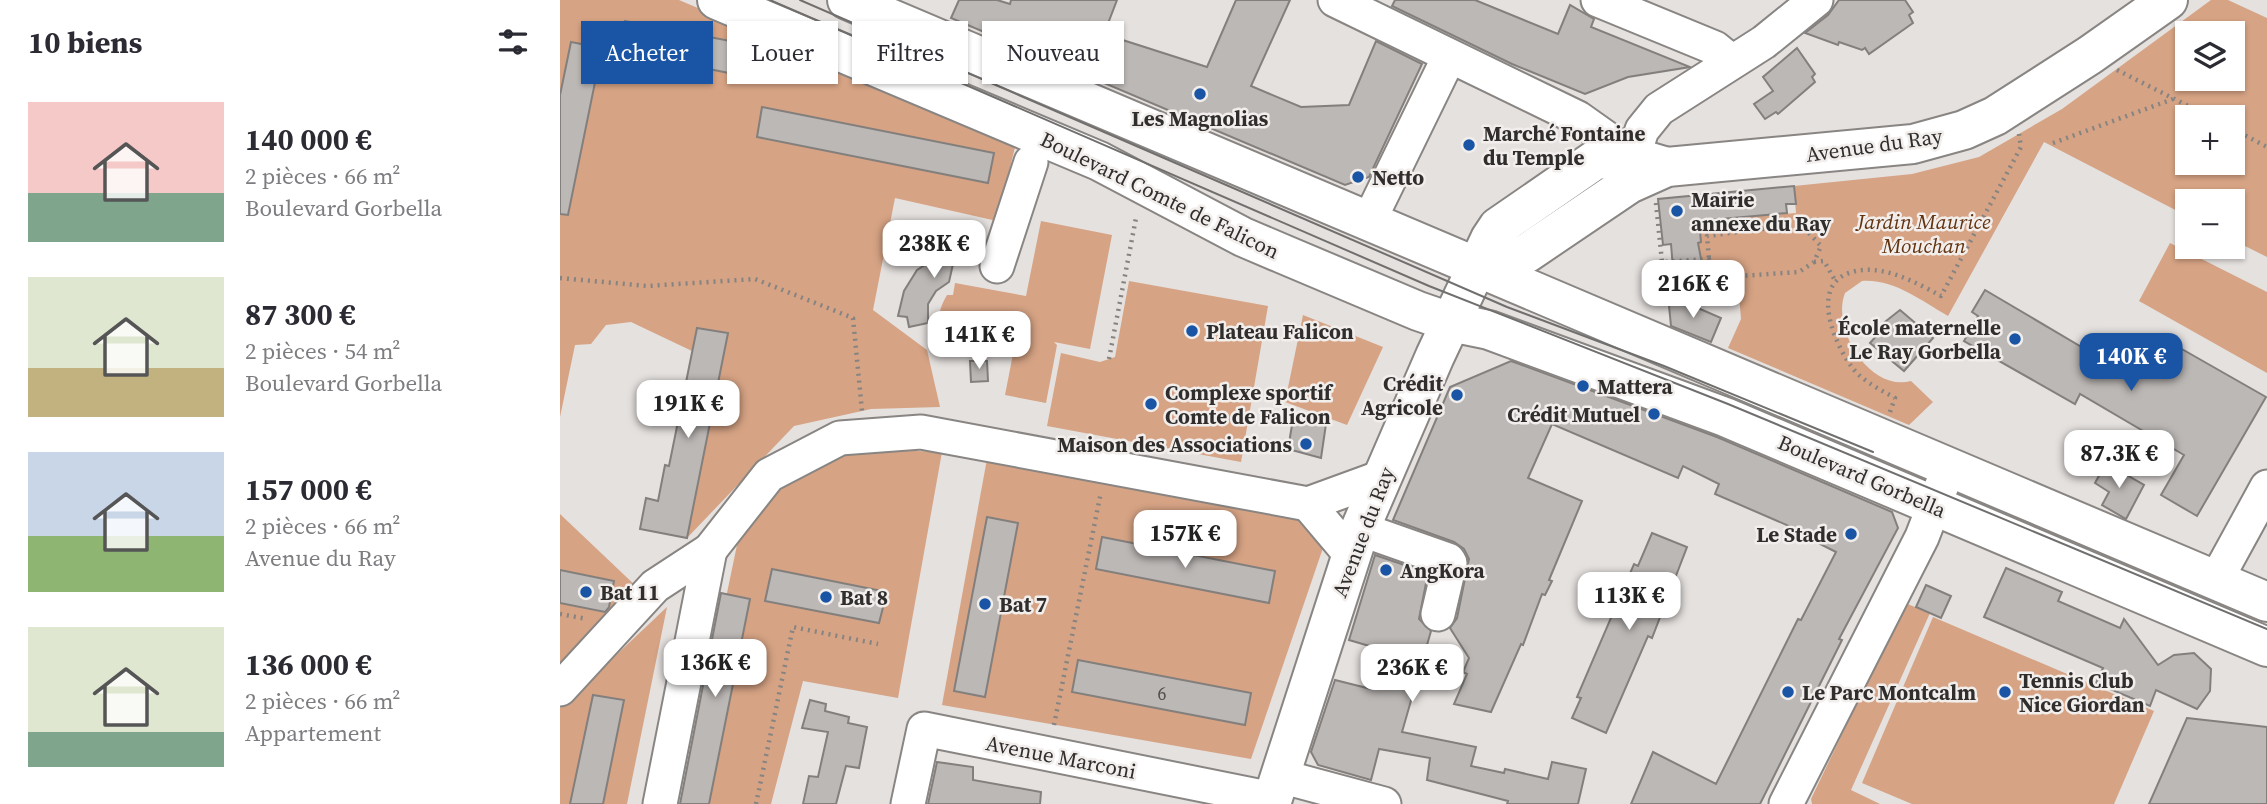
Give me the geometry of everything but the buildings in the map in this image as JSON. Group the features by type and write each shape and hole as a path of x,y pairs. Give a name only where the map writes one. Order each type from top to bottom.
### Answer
{"main road":[{"name":"Boulevard Comte de Falicon","path":"717,0 1099,160 1243,237 1450,322"},
{"path":"847,0 901,11 1368,223 1476,267 1508,262 1527,271 1611,197 1627,176 1653,172"},
{"name":"Avenue du Ray","path":"1275,793 1356,542 1450,322 1498,227 1595,159 1653,172 1913,144 1964,130 2006,109 2168,0"},
{"name":"Boulevard Gorbella","path":"1527,271 1880,438 2267,601"},
{"name":"Boulevard Gorbella","path":"1450,322 1489,330 1725,418 2267,647"}],"street":[{"path":"1335,0 1578,118 1653,172"},
{"path":"1598,0 1715,48 1731,61"},
{"path":"1653,172 1642,130 1659,109 1764,42 1816,0"},
{"path":"1368,223 1449,57"},
{"path":"997,266 1031,162"},
{"path":"560,689 655,586 710,550 769,475 840,438 920,432 1308,503 1356,542 1448,560 1450,563 1438,614"},
{"path":"1786,804 1935,507 1949,467"},
{"path":"1308,503 1382,477"},
{"path":"2216,580 2267,487"},
{"path":"660,804 710,550"},
{"name":"Avenue Marconi","path":"908,804 924,729 1275,793"},
{"path":"1275,793 1384,804"}],"path":[{"path":"2090,55 2186,105"},
{"path":"2053,143 2174,99"},
{"path":"1880,438 1895,398 1856,372 1840,351 1828,304 1836,282 1848,273 1873,270 1917,283 1941,296 2021,146 2020,135 2006,109"},
{"path":"2245,135 2267,147"},
{"path":"1653,172 1662,262 1709,259"},
{"path":"1109,359 1136,218"},
{"path":"1814,262 1821,246 1807,231 1793,225 1707,236 1710,278 1799,272 1814,262 1824,261 1836,282"},
{"path":"560,278 647,286 755,279 853,318 864,436"},
{"path":"1054,725 1107,466"},
{"path":"560,614 590,620"},
{"path":"756,804 793,627 878,643"}],"green space":[{"path":"560,0 679,0 728,21 727,84 838,84 838,67 852,73 852,84 877,84 1016,143 997,221 895,198 873,310 927,350 940,407 871,409 794,426 687,538 728,333 697,328 692,351 631,322 606,325 591,344 575,345 560,417"},
{"name":"Jardin Maurice Mouchan","path":"2211,0 2228,0 2267,18 2267,257 2245,246 2245,189 2175,189 2175,210 2044,142 1948,316 1897,287 1874,281 1862,281 1845,293 1842,307 1844,323 1857,354 1881,377 1896,382 1911,381 1933,402 1909,425 1728,348 1741,319 1738,282 1706,285 1689,243 1701,242 1694,221 1796,213 1794,186 1912,174 1979,157 2062,109 2175,26 2175,91 2245,91 2245,21 2182,21"},
{"path":"1041,221 1112,235 1090,349 1054,342 1057,345 1046,403 1005,395 1013,354 942,340 939,328 942,306 947,295 953,295 955,283 1026,296"},
{"path":"2170,243 2175,246 2175,259 2202,259 2267,292 2267,373 2139,301"},
{"path":"1129,281 1268,306 1241,462 1047,426 1061,353 1100,362 1115,357"},
{"path":"1303,315 1383,347 1347,425 1285,402"},
{"path":"841,448 942,452 898,698 803,681 771,804 683,804 737,545 779,485"},
{"path":"987,459 1280,498 1325,542 1251,759 942,705"},
{"path":"560,514 639,589 560,665"},
{"path":"1905,603 1930,613 1851,790 1880,804 1812,804 1811,799"},
{"path":"667,607 627,804 560,804 560,708"},
{"name":"Tennis Club Nice Giordan","path":"1933,617 2154,711 2114,804 1912,804 1862,783"}],"tram line":[{"path":"770,0 1429,286 1728,404 2267,629"},
{"path":"800,0 1507,307 1664,366 1873,452"}],"place":[{"name":"Les Magnolias","path":"1200,94"},
{"name":"Marché Fontaine du Temple","path":"1469,145"},
{"name":"Netto","path":"1358,177"},
{"name":"Mairie annexe du Ray","path":"1677,211"},
{"name":"Plateau Falicon","path":"1192,331"},
{"name":"École maternelle Le Ray Gorbella","path":"2015,339"},
{"name":"Mattera","path":"1583,386"},
{"name":"Crédit Agricole","path":"1457,395"},
{"name":"Complexe sportif Comte de Falicon","path":"1151,404"},
{"name":"Crédit Mutuel","path":"1654,414"},
{"name":"Maison des Associations","path":"1306,444"},
{"name":"Le Stade","path":"1851,534"},
{"name":"AngKora","path":"1386,570"},
{"name":"Bat 11","path":"586,592"},
{"name":"Bat 8","path":"826,597"},
{"name":"Bat 7","path":"985,604"},
{"name":"Le Parc Montcalm","path":"1788,692"},
{"name":"Tennis Club Nice Giordan","path":"2005,692"}]}
